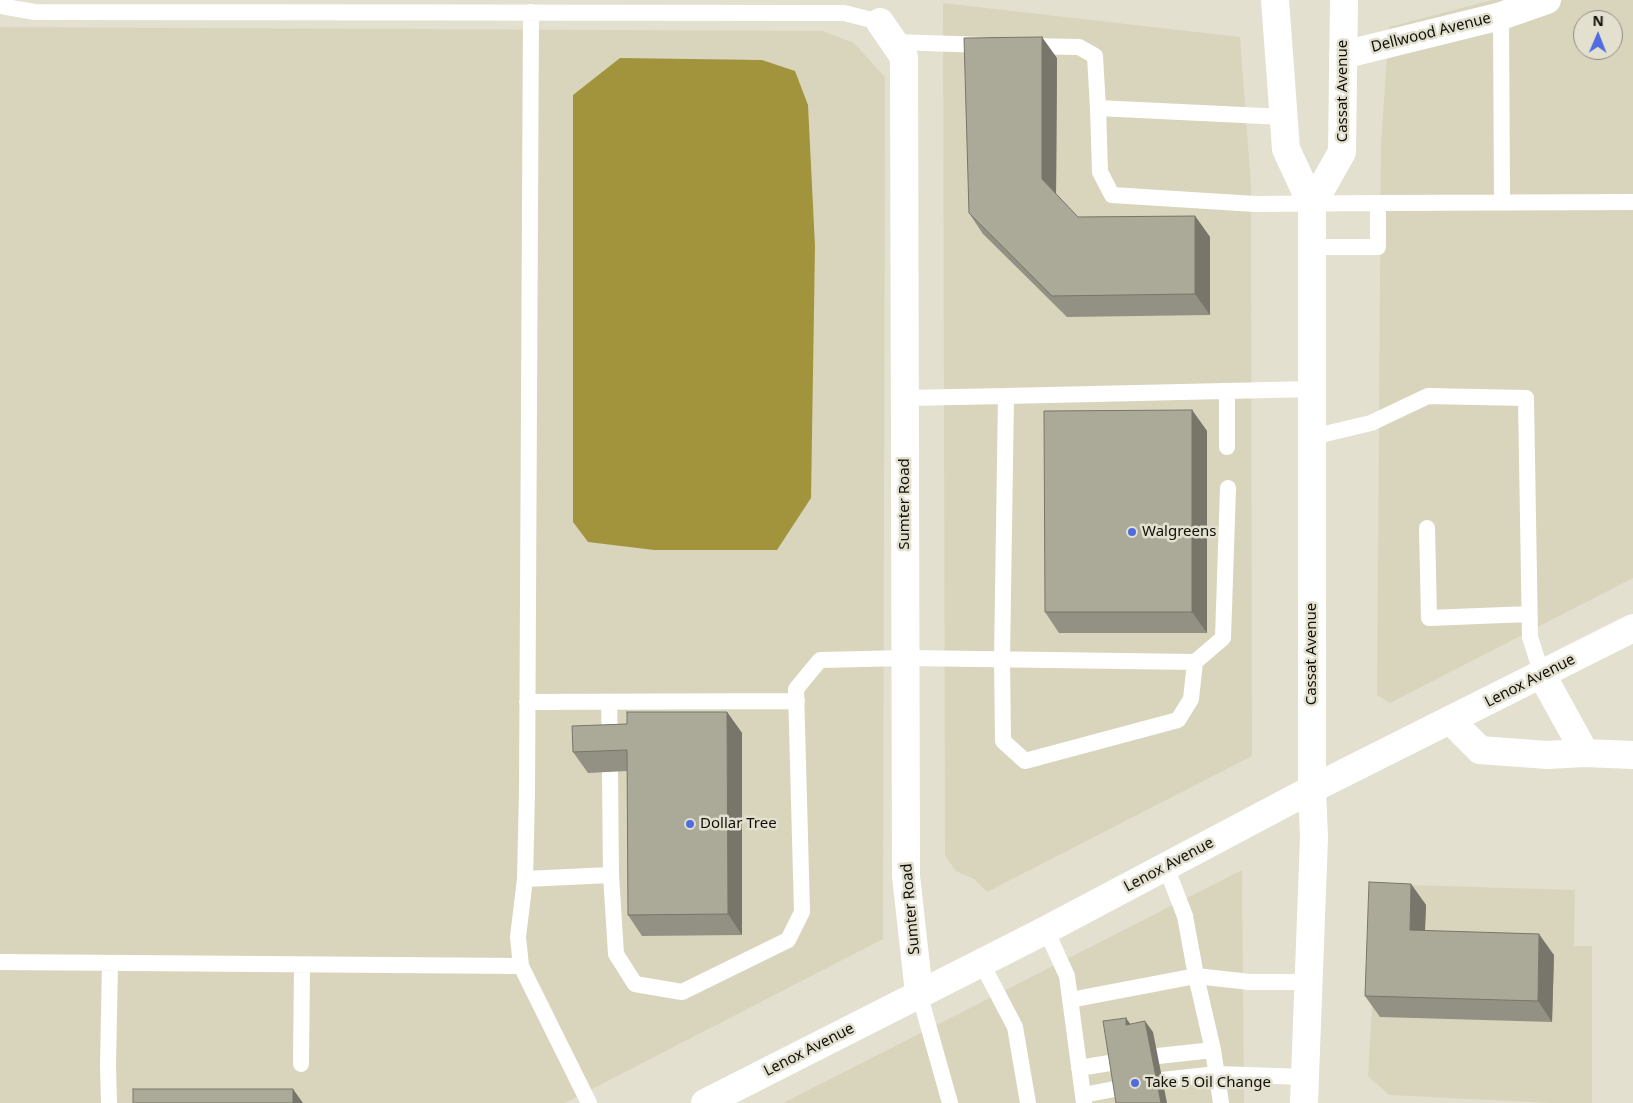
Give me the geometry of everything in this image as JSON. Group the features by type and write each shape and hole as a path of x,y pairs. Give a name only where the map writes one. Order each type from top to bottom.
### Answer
{"main road":[{"name":"Cassat Avenue","path":"1275,0 1286,149 1312,205 1312,789 1314,838 1305,1090"},
{"name":"Cassat Avenue","path":"1312,205 1342,152 1344,0"},
{"name":"Dellwood Avenue","path":"1343,55 1501,16 1547,0"},
{"name":"Sumter Road","path":"887,32 904,57 906,876 919,994"},
{"name":"Lenox Avenue","path":"705,1103 1046,930 1312,789 1451,721 1633,628"},
{"path":"1542,675 1585,753"},
{"path":"1451,721 1480,750 1547,755 1585,753 1633,755"}],"lane":[{"path":"0,6 35,12 844,13 887,32 1006,45 1079,48 1095,56 1100,172 1112,195 1255,204 1312,205 1633,202"},
{"path":"531,12 528,702 525,878 518,937 521,966 589,1103"},
{"path":"1501,16 1502,202"},
{"path":"1098,108 1284,116"},
{"path":"1312,247 1378,246 1378,203"},
{"path":"905,398 1312,389"},
{"path":"1227,391 1227,447"},
{"path":"1006,396 1002,659 1003,741 1026,761 1178,720 1191,699 1195,662"},
{"path":"1312,437 1371,422 1428,396 1526,398 1530,637 1542,675"},
{"path":"610,772 616,954 635,984 682,992 788,940 802,912 796,689 820,660 906,658 1195,662 1223,638 1228,488"},
{"path":"1427,528 1429,618 1529,614"},
{"path":"528,702 797,701"},
{"path":"609,702 610,746"},
{"path":"1166,867 1185,916 1218,1074 1219,1103"},
{"path":"525,878 612,875"},
{"path":"1046,930 1067,976 1083,1099 1120,1088"},
{"path":"0,962 521,966"},
{"path":"981,962 1015,1027 1028,1103"},
{"path":"109,1103 110,963"},
{"path":"301,1064 302,964"},
{"path":"1070,1000 1196,976 1250,982 1309,982"},
{"path":"919,994 950,1103"},
{"path":"1158,1056 1213,1050"},
{"path":"1079,1068 1116,1062"},
{"path":"1162,1080 1218,1074 1305,1090"}],"shaded area":[{"path":"1492,0 1633,0 1633,578 1390,703 1377,695 1381,142 1389,27"},
{"path":"943,3 1240,37 1251,186 1252,756 987,892 974,879 956,871 945,856"},
{"path":"0,27 823,31 854,43 885,77 883,939 565,1103 0,1103"},
{"path":"620,58 762,60 795,71 808,105 815,246 811,498 777,550 654,550 588,542 573,522 573,95"},
{"path":"1242,870 1244,1103 783,1103"},
{"path":"1379,884 1575,890 1574,946 1592,946 1592,1103 1551,1103 1389,1095 1368,1076"}],"building":[{"path":"1042,37 1042,179 1078,217 1195,216 1195,294 1052,296 969,213 964,38"},
{"path":"1192,410 1192,612 1045,612 1044,411"},
{"path":"627,712 727,712 728,914 628,915 627,750 573,752 572,726 627,724"},
{"path":"1369,882 1411,884 1410,930 1539,934 1538,1001 1365,996"},
{"path":"1126,1018 1126,1025 1145,1021 1161,1103 1116,1103 1103,1021"},
{"path":"133,1089 293,1089 293,1103 133,1103"}],"place":[{"name":"Walgreens","path":"1132,532"},
{"name":"Dollar Tree","path":"690,824"},
{"name":"Take 5 Oil Change","path":"1135,1083"}]}
